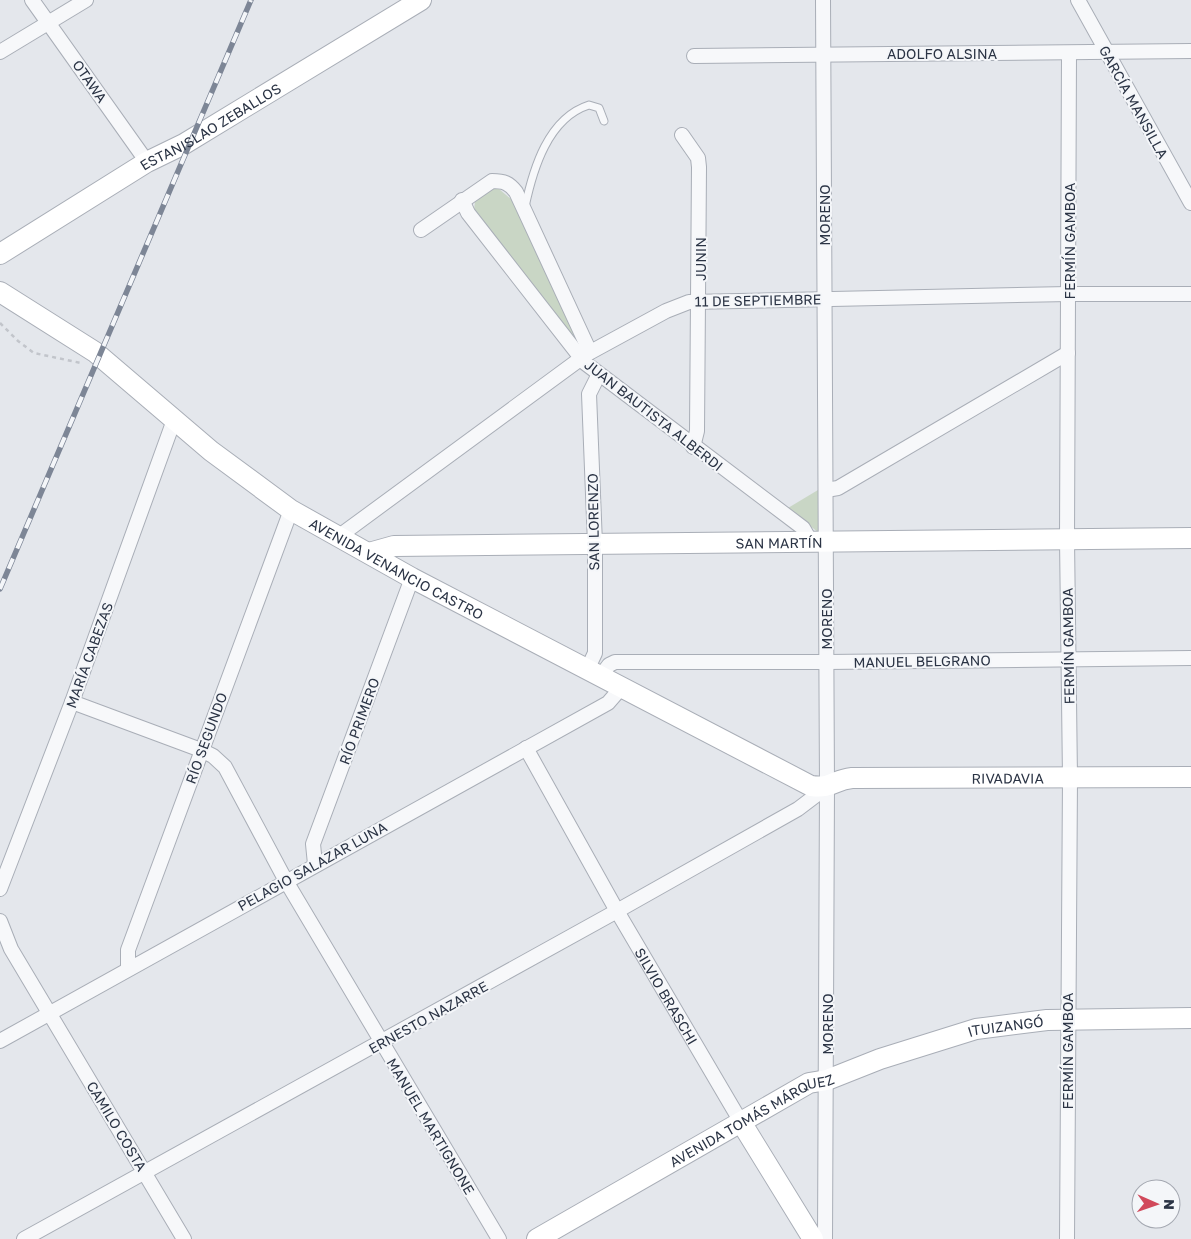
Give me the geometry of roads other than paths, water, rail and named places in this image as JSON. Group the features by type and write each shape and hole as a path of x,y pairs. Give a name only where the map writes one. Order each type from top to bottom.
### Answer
{"street":[{"name":"OTAWA","path":"32,0 147,162"},
{"path":"0,52 86,0"},
{"name":"ESTANISLAO ZEBALLOS","path":"0,254 147,162 184,144 421,0"},
{"name":"MORENO","path":"823,0 823,299 826,490 817,541 827,662 825,1239"},
{"name":"GARCÍA MANSILLA","path":"1078,0 1191,203"},
{"name":"ADOLFO ALSINA","path":"694,56 1191,51"},
{"name":"FERMÍN GAMBOA","path":"1067,1239 1070,778 1067,539 1069,53"},
{"name":"JUNIN","path":"682,136 698,158 700,301 697,431 693,446"},
{"name":"JUAN BAUTISTA ALBERDI","path":"586,355 516,192 504,181 492,181 462,200 468,213 586,355 599,374 817,541"},
{"path":"421,230 462,200"},
{"name":"AVENIDA VENANCIO CASTRO","path":"0,292 95,352 211,451 291,510 412,578 804,784 827,787"},
{"name":"11 DE SEPTIEMBRE","path":"338,537 586,355 666,311 689,302 1069,294 1191,294"},
{"path":"826,490 838,488 1068,354"},
{"name":"SAN LORENZO","path":"594,673 595,544 589,394 599,374"},
{"name":"MARÍA CABEZAS","path":"0,889 72,702 174,420"},
{"name":"RÍO SEGUNDO","path":"128,968 128,950 291,510"},
{"name":"SAN MARTÍN","path":"369,553 394,546 1191,538"},
{"name":"RÍO PRIMERO","path":"315,864 313,844 412,578"},
{"name":"MANUEL BELGRANO","path":"594,673 615,662 1191,658"},
{"name":"PELAGIO SALAZAR LUNA","path":"0,1040 315,864 608,704 621,688"},
{"name":"MANUEL MARTIGNONE","path":"72,702 201,750 213,756 225,767 286,881 380,1043 498,1239"},
{"name":"SILVIO BRASCHI","path":"526,748 617,911 743,1126 813,1239"},
{"name":"RIVADAVIA","path":"827,787 844,779 852,778 1191,777"},
{"name":"ERNESTO NAZARRE","path":"24,1239 617,911 798,809 827,787"},
{"path":"0,921 11,949 50,1013"},
{"name":"CAMILO COSTA","path":"50,1013 184,1239"},
{"name":"ITUIZANGÓ","path":"826,1080 880,1059 961,1033 1030,1021 1191,1018"},
{"name":"AVENIDA TOMÁS MÁRQUEZ","path":"559,1239 743,1126 809,1083 826,1080"},
{"name":"AVENIDA TOMÁS MÁRQUEZ","path":"537,1239 743,1126"}],"lane":[{"path":"524,210 538,162 554,131 576,110 589,105 598,108 604,120"}],"railway":[{"path":"0,589 251,0"}]}
